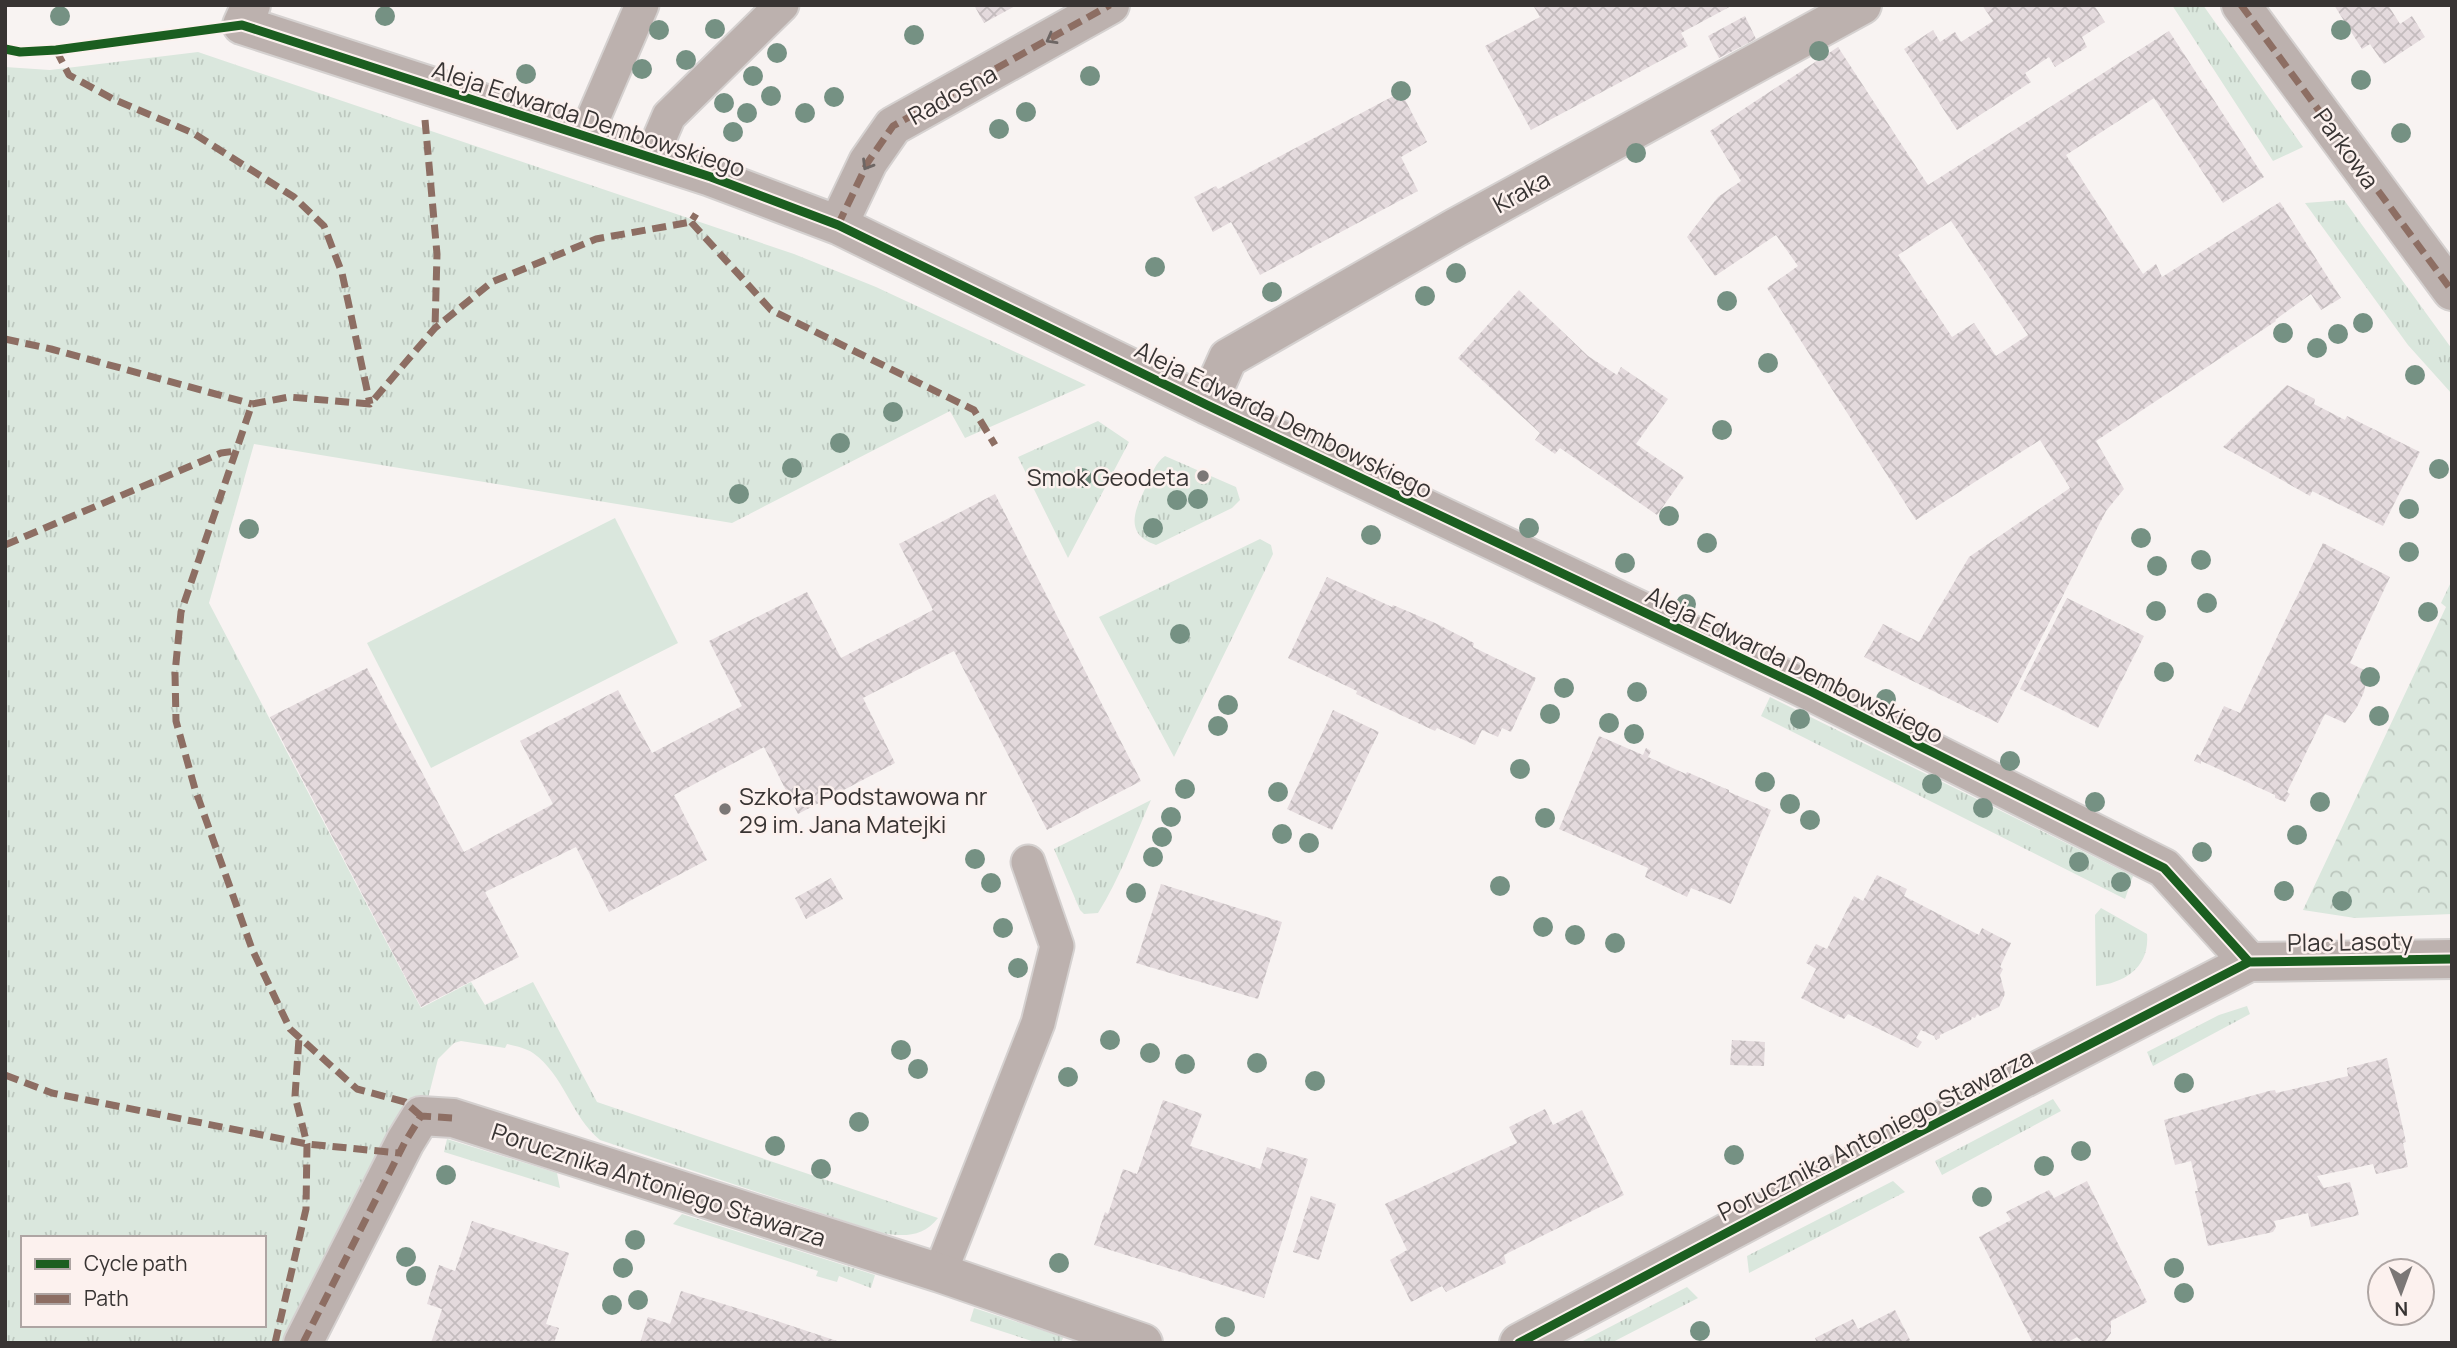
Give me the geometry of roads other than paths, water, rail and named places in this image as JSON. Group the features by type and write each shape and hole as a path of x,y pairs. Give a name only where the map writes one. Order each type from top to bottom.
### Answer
{"street":[{"name":"Aleja Edwarda Dembowskiego","path":"251,5 242,24 711,177 838,225 1207,405 1797,685 2164,868 2249,962"},
{"name":"Radosna","path":"838,225 868,162 893,126 1111,5"},
{"name":"Kraka","path":"1207,405 1228,358 1455,228 1862,5"},
{"name":"Parkowa","path":"2241,5 2452,291"},
{"name":"Plac Lasoty","path":"2249,962 2452,959"},
{"name":"Porucznika Antoniego Stawarza","path":"1520,1343 1802,1192 2249,962"},
{"name":"Porucznika Antoniego Stawarza","path":"303,1343 399,1153 421,1116 453,1118 940,1273 1139,1342"}],"lane":[{"path":"585,137 642,5"},
{"path":"651,158 669,116 782,5"},
{"path":"940,1273 1038,1023 1057,946 1028,862"}],"place":[{"name":"Smok Geodeta","path":"1203,476"},
{"name":"Szkoła Podstawowa nr 29 im. Jana Matejki","path":"725,809"}]}
